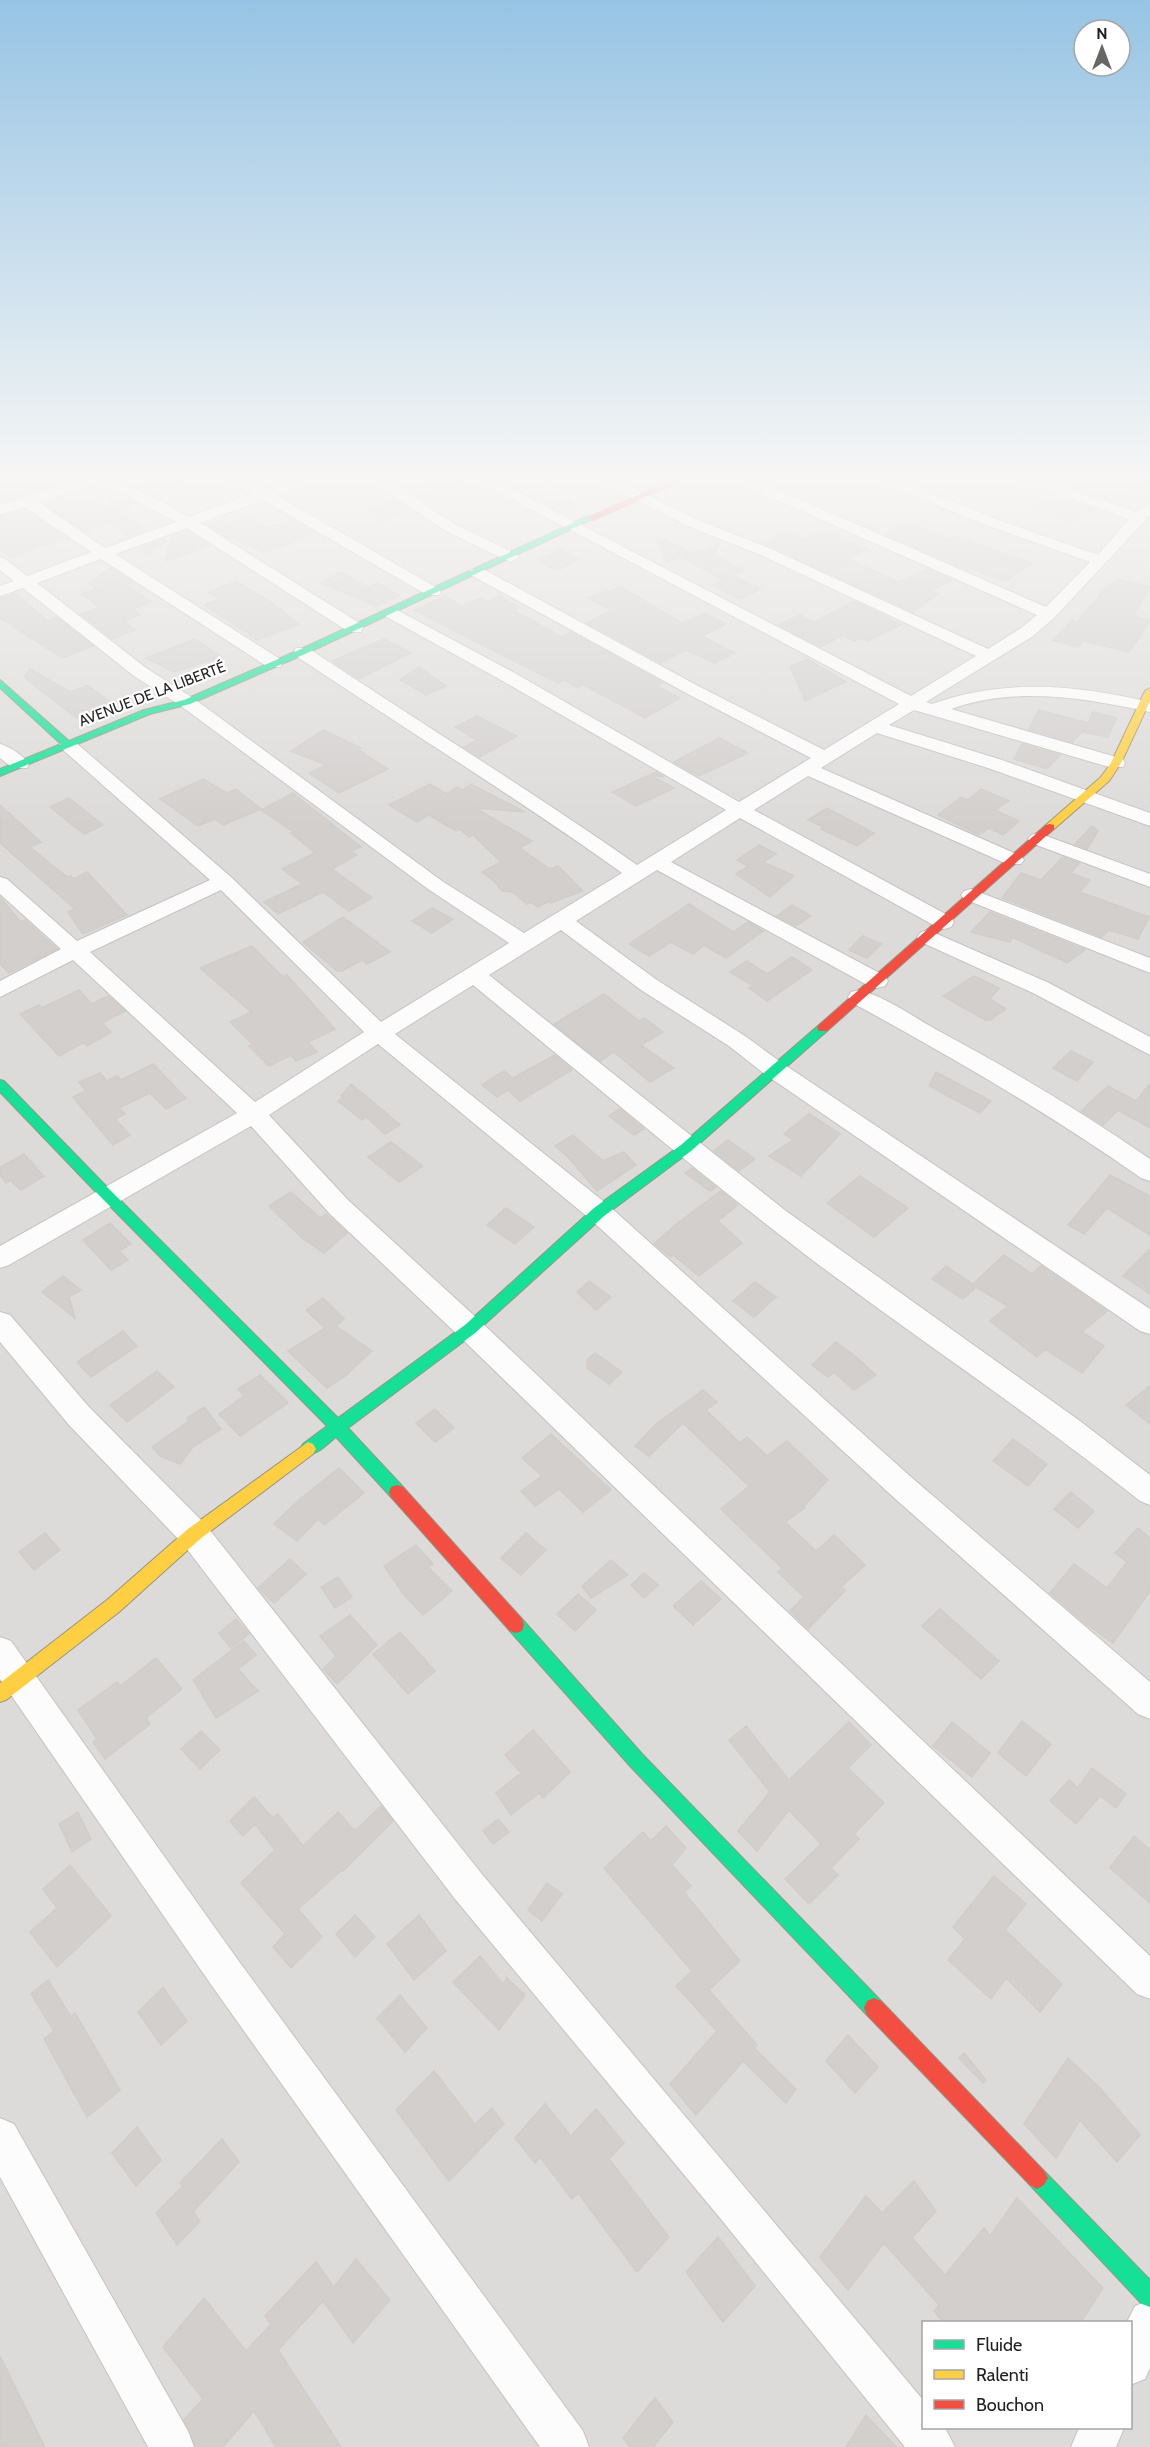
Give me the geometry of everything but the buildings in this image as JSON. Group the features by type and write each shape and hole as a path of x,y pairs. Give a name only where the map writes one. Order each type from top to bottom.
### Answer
{"street":[{"path":"44,596 140,672 187,702 435,885 526,944"},
{"path":"169,596 274,663"},
{"path":"305,596 355,628"},
{"name":"AVENUE DE LA LIBERTÉ","path":"0,773 147,712 187,702 425,596"},
{"path":"523,596 576,624 680,685 826,758"},
{"path":"707,596 922,707 1116,763"},
{"path":"861,596 990,656"},
{"path":"1008,596 1049,614"},
{"path":"922,707 990,656 1027,632 1066,596"},
{"path":"390,613 507,676 671,772 743,810 1000,967 1150,1047"},
{"path":"302,652 423,733 544,808 638,875"},
{"path":"0,683 224,880 380,1034 599,1212 901,1486 1150,1702"},
{"path":"0,1258 254,1114 329,1064 876,727 922,707 959,698 1010,691 1052,690 1148,701 1116,763 1085,798 971,895 936,930 686,1148 599,1212 470,1329 194,1534 113,1606 6,1676 225,1973 567,2447"},
{"path":"876,727 995,764 1150,820"},
{"path":"0,750 20,764"},
{"path":"808,769 1014,860"},
{"path":"1038,838 1150,881"},
{"path":"658,863 877,981"},
{"path":"0,990 74,951 224,880"},
{"path":"0,884 254,1114 339,1207 470,1329 1150,1981"},
{"path":"971,895 1150,966"},
{"path":"563,921 649,986 737,1041 774,1069 1150,1323"},
{"path":"475,975 686,1148 823,1253 1095,1447 1150,1492"},
{"path":"859,997 982,1063 1115,1146 1150,1172"},
{"path":"0,1084 63,1153 338,1426 637,1761 1150,2296"},
{"path":"0,1323 79,1416 194,1534 468,1886 734,2204 933,2447"},
{"path":"0,2138 172,2447"},
{"path":"1132,2362 1150,2321"},
{"path":"1093,2447 1101,2429"}],"shaded area":[{"path":"0,596 1150,596 1150,2447 0,2447"}],"traffic: fast":[{"path":"0,773 147,712 187,702 422,596"},
{"path":"0,683 68,745"},
{"path":"308,1449 470,1329 599,1212 686,1148 823,1028"},
{"path":"0,1084 98,1187 300,1388 397,1492"},
{"path":"516,1625 637,1761 874,2008"},
{"path":"1037,2178 1150,2296"}],"traffic: slow":[{"path":"1050,827 1105,779 1116,763 1150,691"},
{"path":"0,1694 113,1606 194,1534 308,1449"}],"traffic: jam":[{"path":"823,1028 1050,827"},
{"path":"397,1492 516,1625"},
{"path":"874,2008 1037,2178"}]}
